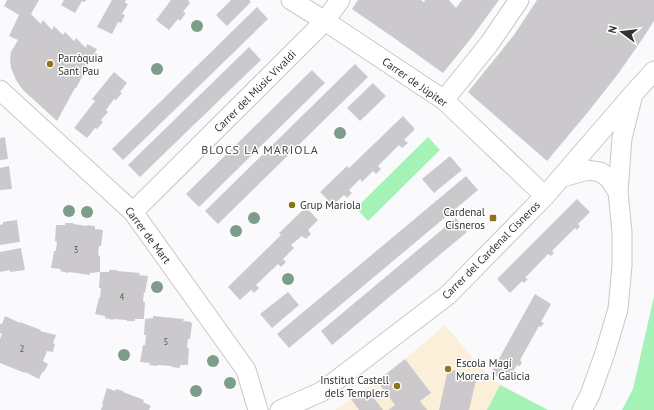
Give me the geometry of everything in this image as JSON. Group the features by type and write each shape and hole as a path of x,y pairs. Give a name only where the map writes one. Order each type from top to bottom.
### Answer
{"street":[{"name":"Carrer de Júpiter","path":"291,0 444,100 546,196"},
{"name":"Carrer del Músic Vivaldi","path":"133,212 325,21 340,0"},
{"path":"444,100 489,44 519,0"},
{"name":"Carrer del Cardenal Cisneros","path":"280,410 321,392 448,295 546,196 654,71"},
{"name":"Carrer de Mart","path":"0,90 133,212 246,370 258,410"},
{"path":"582,410 590,395 605,353 618,309 622,265 622,232 618,192 622,138 633,94"},
{"path":"562,177 588,170 600,172 609,178 618,192"}],"shaded area":[{"name":"Escola Magí Morera I Galicia","path":"445,325 491,379 548,410 335,410 377,381"}],"green space":[{"path":"428,137 440,150 368,221 356,208"},
{"path":"654,296 654,410 622,410 633,389"},
{"path":"500,385 548,410 487,410"}],"building":[{"name":"Parròquia Sant Pau","path":"7,0 39,0 31,14 41,24 43,20 52,30 54,26 63,35 65,32 74,41 76,38 86,48 87,44 97,49 57,121 23,90 16,80 11,68 11,52 18,40 9,36 19,15 4,6"},
{"path":"64,0 86,0 85,2 82,1 75,13 61,5"},
{"path":"112,0 126,0 125,3 128,4 122,14 125,15 121,23 118,22 112,34 97,27"},
{"path":"171,0 189,0 188,1 190,3 183,12 186,13 180,21 178,19 169,30 156,20"},
{"path":"231,0 249,0 251,2 227,26 216,15"},
{"path":"358,0 421,0 424,2 425,0 449,0 456,8 462,0 499,0 443,73 352,9"},
{"path":"537,0 654,0 654,21 641,41 618,74 547,161 468,92 514,35"},
{"path":"257,7 268,19 123,160 112,149"},
{"path":"249,47 261,60 140,177 128,165"},
{"path":"355,64 368,77 218,224 205,211"},
{"path":"312,70 325,83 199,207 186,194"},
{"path":"114,72 127,83 120,92 122,93 116,100 114,99 106,110 108,112 101,120 103,122 97,129 95,128 87,138 74,128 95,101 92,99"},
{"path":"373,83 386,96 360,121 347,108"},
{"path":"403,116 415,129 404,140 408,143 402,148 399,145 378,166 381,169 376,174 373,171 362,182 360,179 349,190 352,193 347,198 344,195 333,205 320,192 347,166 349,168"},
{"path":"5,137 8,159 0,160 0,138"},
{"path":"450,156 462,170 434,193 422,179"},
{"path":"9,166 12,189 0,190 0,168"},
{"path":"466,176 478,190 289,348 277,334"},
{"path":"577,199 590,212 578,224 580,226 577,230 575,228 552,251 554,253 551,256 548,254 525,278 528,279 524,283 522,281 510,293 497,279"},
{"path":"306,207 318,220 308,230 311,234 306,239 302,236 291,245 294,248 283,259 286,262 281,267 278,264 256,285 259,288 254,293 251,290 240,300 228,287 281,235 279,233"},
{"path":"456,218 467,232 332,345 321,331"},
{"path":"17,220 20,242 0,245 0,225 3,224 3,222"},
{"path":"65,223 95,226 95,229 103,230 98,255 100,256 100,272 90,273 90,275 68,273 60,271 61,269 51,268 54,251 56,251 56,225 65,225"},
{"path":"21,248 25,270 0,272 0,252"},
{"path":"109,270 140,273 139,275 148,276 143,302 145,302 144,319 135,319 135,321 113,320 105,318 105,316 95,314 100,298 100,272 109,272"},
{"path":"288,292 299,305 272,328 260,314"},
{"path":"535,294 551,304 541,322 544,323 541,327 539,326 520,360 522,362 520,366 517,365 507,382 491,373"},
{"path":"5,316 41,330 40,331 56,335 53,343 55,344 53,352 47,351 43,361 48,364 39,379 0,363 0,339 2,334 0,333 0,324 2,324"},
{"path":"153,316 184,319 183,321 191,322 190,339 188,339 187,348 189,348 188,365 180,365 180,368 172,366 149,365 150,363 140,362 143,345 145,345 145,319 153,318"},
{"name":"Institut Castell dels Templers","path":"405,359 431,393 420,401 427,410 388,410 395,405 377,381"},
{"path":"448,369 477,376 469,410 439,410"},
{"path":"107,388 115,391 116,389 123,391 144,400 143,402 151,406 149,410 101,410"},
{"path":"367,389 383,410 359,410 351,399"}],"place":[{"name":"Parròquia Sant Pau","path":"50,64"},
{"name":"Grup Mariola","path":"292,205"},
{"name":"Cardenal Cisneros","path":"493,218"},
{"name":"Escola Magí Morera I Galicia","path":"448,369"},
{"name":"Institut Castell dels Templers","path":"397,386"}],"district":[{"name":"BLOCS LA MARIOLA","path":"260,149"}]}
